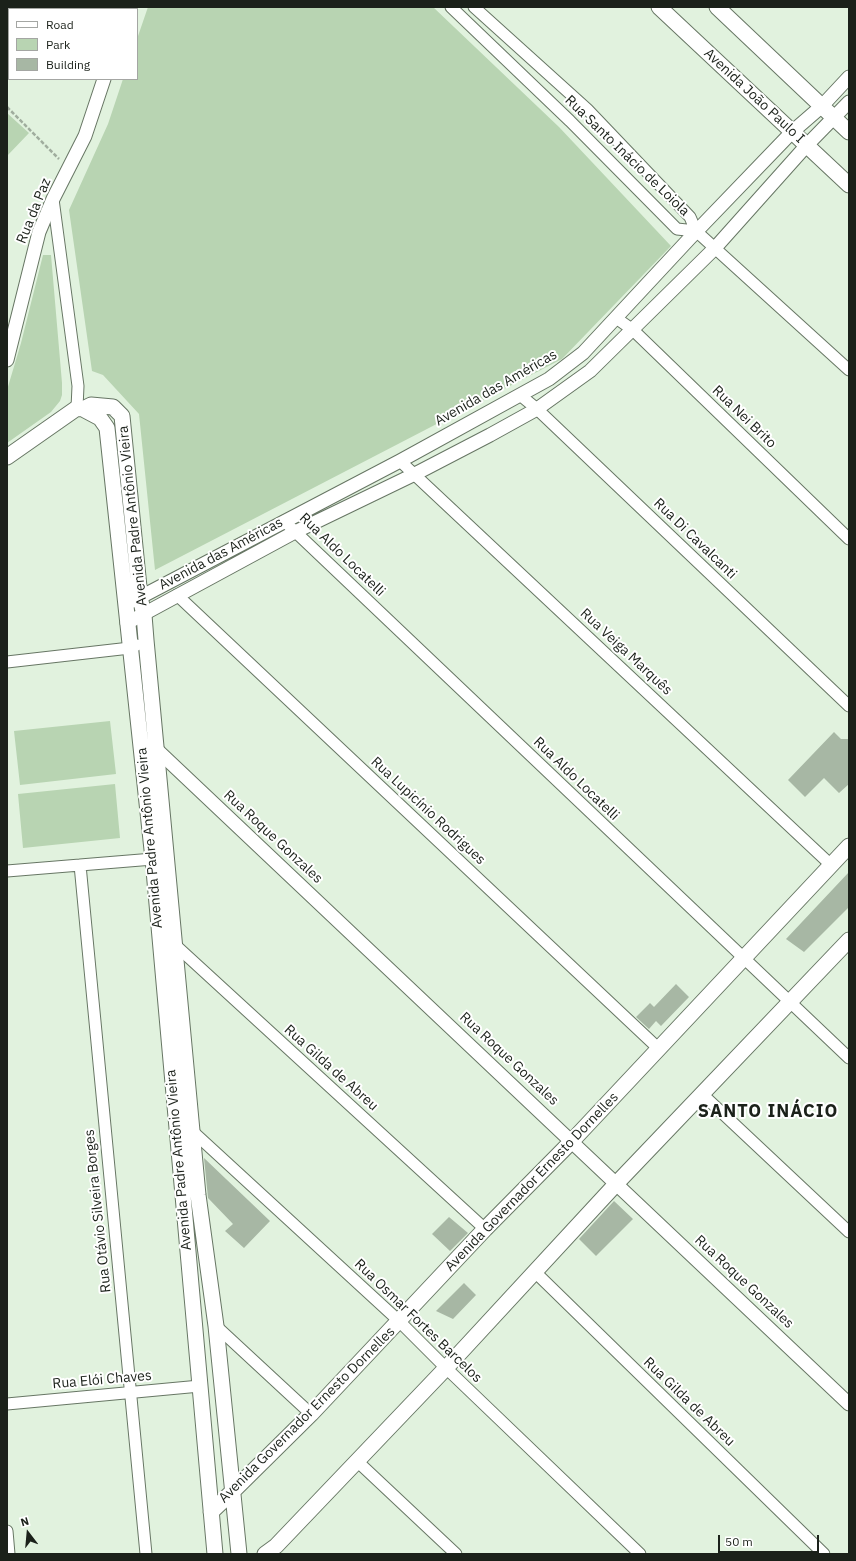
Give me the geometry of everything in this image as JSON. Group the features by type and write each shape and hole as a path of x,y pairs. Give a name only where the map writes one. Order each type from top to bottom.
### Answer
{"main road":[{"name":"Avenida João Paulo I","path":"659,7 849,185"},
{"path":"717,7 849,132"},
{"name":"Avenida Padre Antônio Vieira","path":"80,409 92,405 113,407 122,416 140,598 144,615 149,749 159,857 174,945 198,1195 216,1326 238,1554"},
{"path":"7,457 80,409"},
{"name":"Avenida Padre Antônio Vieira","path":"80,409 100,418 107,428 130,648 149,749"},
{"name":"Avenida Governador Ernesto Dornelles","path":"211,1512 311,1414 485,1229 572,1141 849,846"},
{"name":"Avenida Padre Antônio Vieira","path":"159,857 158,929 215,1554"},
{"path":"275,1551 357,1461 446,1368 534,1271 849,940"}],"street":[{"name":"Rua Santo Inácio de Loiola","path":"451,7 570,121 677,229 696,232"},
{"name":"Rua Santo Inácio de Loiola","path":"474,7 586,109 690,217 696,232"},
{"name":"Avenida das Américas","path":"125,604 140,598 400,461 549,379 583,353 792,132 822,106 849,77"},
{"name":"Rua da Paz","path":"7,356 39,232 53,199 85,136 104,80"},
{"name":"Avenida das Américas","path":"127,623 295,532 415,474 537,409 590,371 715,248 849,102"},
{"path":"53,199 80,409"},
{"path":"696,232 849,370"},
{"name":"Rua Nei Brito","path":"616,318 633,330 849,539"},
{"name":"Rua Di Cavalcanti","path":"520,395 537,409 849,706"},
{"name":"Rua Veiga Marquês","path":"400,461 831,865"},
{"name":"Rua Aldo Locatelli","path":"284,521 849,1058"},
{"name":"Rua Lupicínio Rodrigues","path":"177,595 659,1049"},
{"path":"7,662 130,648 146,640"},
{"name":"Rua Roque Gonzales","path":"149,749 572,1141 849,1404"},
{"path":"7,871 159,857"},
{"name":"Rua Otávio Silveira Borges","path":"80,865 146,1554"},
{"name":"Rua Gilda de Abreu","path":"158,929 485,1229"},
{"path":"702,1094 849,1232"},
{"name":"Rua Osmar Fortes Barcelos","path":"175,1110 192,1130 399,1321 640,1554"},
{"name":"Rua Gilda de Abreu","path":"534,1271 824,1554"},
{"path":"216,1326 311,1414"},
{"name":"Rua Elói Chaves","path":"7,1404 200,1386"},
{"path":"357,1461 456,1554"},
{"path":"7,1531 9,1554"}],"path":[{"path":"7,107 69,168"}],"green space":[{"path":"148,7 433,7 559,127 671,246 562,359 155,570 139,414 103,375 92,371 69,210 108,124 123,80 138,80 138,36"},
{"path":"7,113 29,133 7,156"},
{"path":"43,255 51,255 62,395 60,401 51,412 7,443 7,390 21,343"},
{"path":"110,721 116,774 20,785 14,731"},
{"path":"115,784 120,838 23,848 18,794"}],"building":[{"path":"834,732 841,739 849,739 849,784 839,793 824,778 805,797 788,780"},
{"path":"849,872 849,907 804,952 786,939"},
{"path":"676,984 689,997 661,1026 656,1021 649,1029 636,1017 650,1003 654,1007"},
{"path":"204,1158 270,1221 244,1248 225,1231 233,1224 208,1198"},
{"path":"614,1201 633,1219 596,1256 579,1239"},
{"path":"449,1217 468,1233 450,1251 432,1234"},
{"path":"464,1283 476,1295 453,1319 436,1311"}],"district":[{"name":"SANTO INÁCIO","path":"768,1112"}]}
